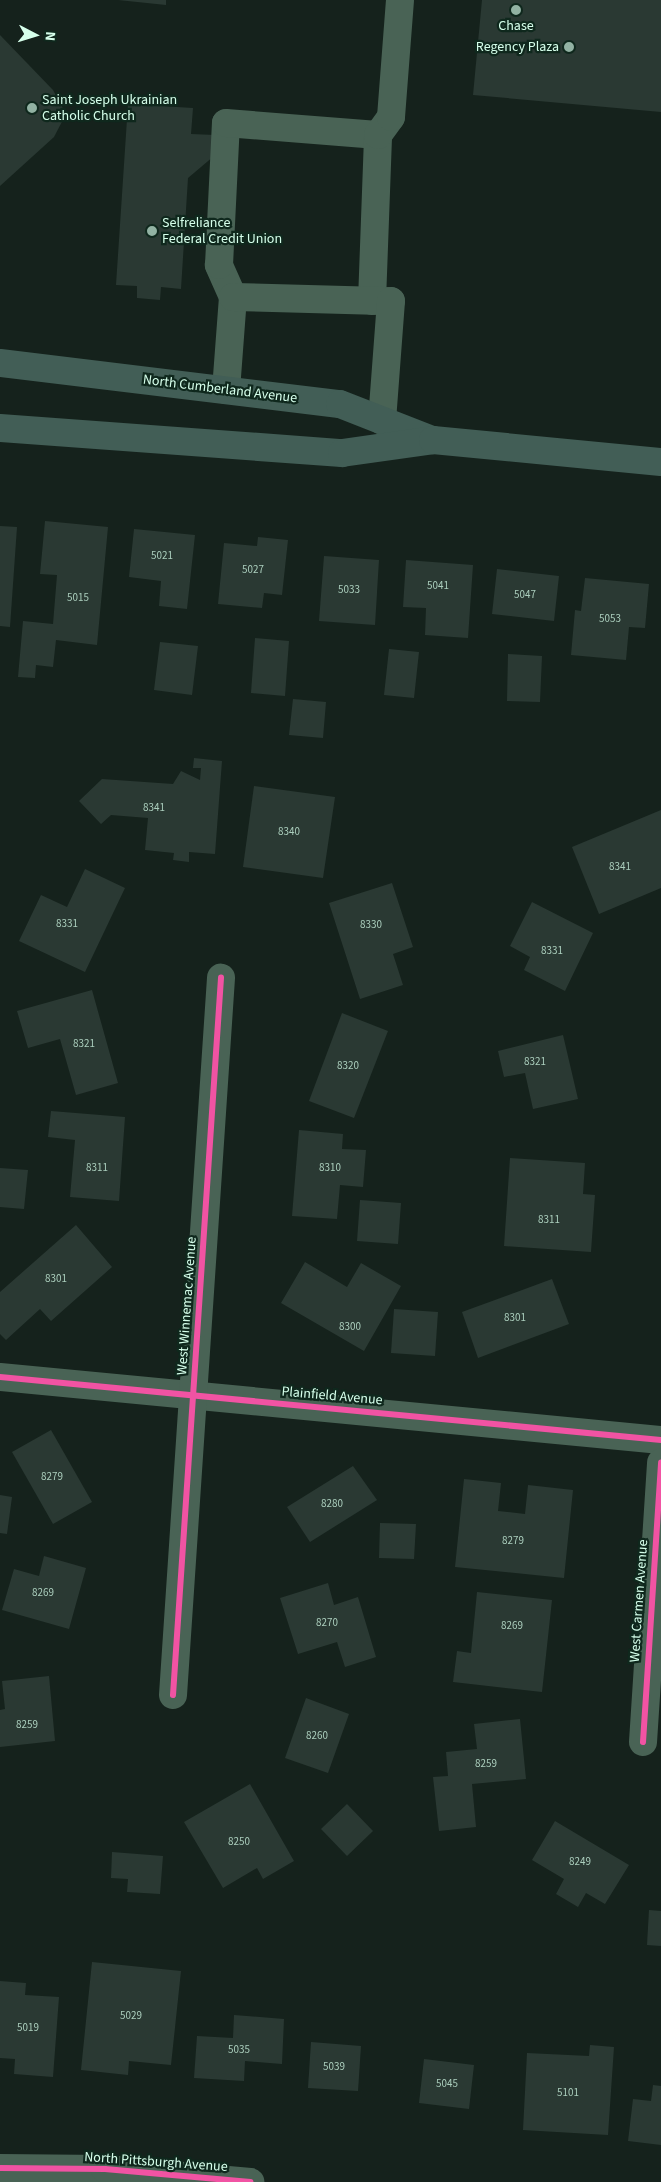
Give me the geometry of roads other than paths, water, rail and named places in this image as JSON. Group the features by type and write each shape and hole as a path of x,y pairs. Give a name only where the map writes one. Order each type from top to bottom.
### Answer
{"main road":[{"name":"North Cumberland Avenue","path":"0,363 340,404 433,440"},
{"name":"North Cumberland Avenue","path":"0,428 342,453 433,440 661,462"}],"street":[{"path":"372,301 378,135 391,117 400,0"},
{"path":"226,390 234,297 218,264 226,123 378,135"},
{"path":"234,297 392,301 382,421"},
{"name":"West Winnemac Avenue","path":"174,1694 220,978"},
{"name":"Plainfield Avenue","path":"0,1377 661,1440"},
{"name":"West Carmen Avenue","path":"643,1742 661,1463"},
{"name":"North Pittsburgh Avenue","path":"0,2168 105,2169 250,2182"}],"place":[{"name":"Chase","path":"516,10"},
{"name":"Regency Plaza","path":"569,47"},
{"name":"Saint Joseph Ukrainian Catholic Church","path":"32,108"},
{"name":"Selfreliance Federal Credit Union","path":"152,231"}]}
